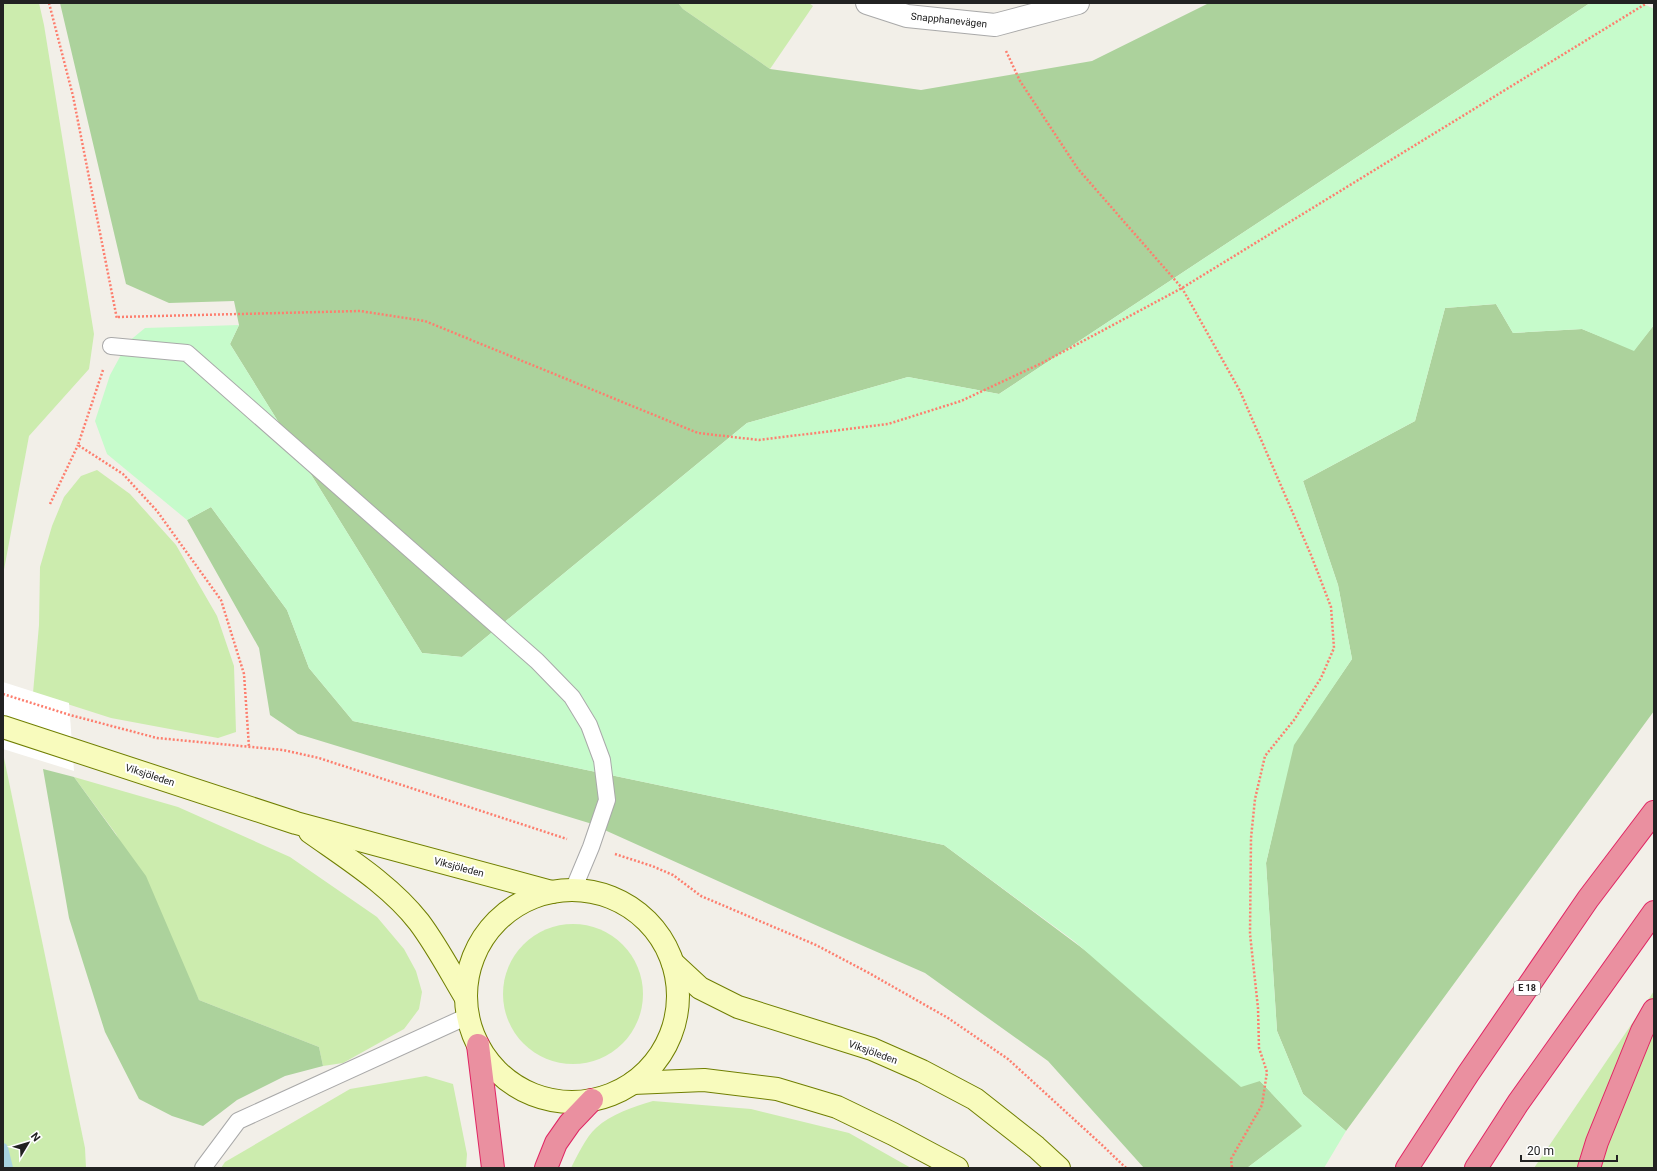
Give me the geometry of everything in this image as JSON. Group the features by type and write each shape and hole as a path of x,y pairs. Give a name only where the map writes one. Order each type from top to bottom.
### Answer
{"highway":[{"name":"E 18","path":"1407,1168 1468,1074 1588,899 1654,812"},
{"path":"1476,1168 1518,1103 1654,912"},
{"path":"1589,1168 1597,1142 1642,1031 1654,1010"},
{"path":"478,1045 493,1168"},
{"path":"546,1168 556,1143 570,1123 592,1100"}],"main road":[{"name":"Viksjöleden","path":"3,727 296,823 562,891 596,893 617,900 636,912 648,922 667,948 673,963 700,988 738,1007 872,1049 922,1071 975,1099 1036,1147 1059,1168"},
{"name":"Viksjöleden","path":"296,823 359,866 390,892 419,922 443,959 467,1007"},
{"path":"562,891 534,897 517,905 502,916 489,930 479,945 472,962 467,980 467,1007 478,1045 488,1062 502,1076 524,1090 554,1101 573,1102 592,1100 613,1094 632,1083 646,1073 657,1060 666,1046 673,1030 677,1013 678,996 677,979 673,963"},
{"path":"632,1083 704,1080 777,1089 837,1108 893,1134 957,1168"}],"street":[{"name":"Snapphanevägen","path":"867,3 907,16 995,25 1078,3"}],"lane":[{"path":"111,346 187,353 531,655 572,697 589,726 602,760 607,800 591,847 562,891"},
{"path":"204,1168 238,1121 467,1007"}],"path":[{"path":"49,3 73,96 118,317 111,346 78,445 50,504"},
{"path":"118,317 360,311 425,321 698,433 759,440 888,424 961,401 1042,363 1182,288 1647,3"},
{"path":"995,25 1020,81 1078,169 1182,288 1240,391 1311,555 1331,607 1334,648 1321,678 1294,720 1265,756 1254,799 1250,934 1258,1008 1259,1048 1267,1072 1262,1104 1231,1159 1232,1168"},
{"path":"78,445 123,474 157,511 221,600 244,674 249,747"},
{"path":"3,694 70,715 158,738 283,750 319,758 553,835"},
{"path":"642,863 673,875 700,896 816,945 948,1018 1008,1059 1126,1168"}],"green space":[{"path":"3,3 39,3 44,25 94,334 89,369 29,436 3,575"},
{"path":"60,3 678,3 683,9 770,69 921,90 1092,61 1209,3 1590,3 999,394 908,377 747,423 462,657 422,653 230,344 239,325 234,301 169,303 126,284"},
{"path":"678,3 809,3 813,6 770,69 683,9"},
{"path":"1590,3 1642,3 1654,9 1654,325 1634,351 1582,329 1513,333 1496,304 1445,308 1415,421 1303,481 1338,585 1352,659 1294,745 1266,863 1277,1031 1303,1094 1346,1131 1324,1168 1247,1168 1302,1126 1260,1081 1241,1087 1074,941 944,845 353,721 309,668 287,610 211,507 187,520 107,454 95,421 110,375 128,342 145,328 239,325 230,344 422,653 462,657 747,423 908,377 999,394"},
{"path":"1496,304 1513,333 1582,329 1634,350 1654,325 1654,711 1346,1131 1303,1094 1277,1031 1266,863 1293,745 1352,659 1338,585 1303,481 1415,421 1445,308"},
{"path":"97,470 130,494 176,545 217,616 234,666 236,732 218,738 111,718 33,693 39,625 40,567 52,526 64,497 81,476"},
{"path":"211,507 287,610 309,668 353,721 944,845 1260,1081 1303,1126 1247,1168 1144,1168 1048,1061 925,973 589,823 298,734 270,715 259,648 187,520"},
{"path":"3,753 85,1148 86,1168 3,1168"},
{"path":"43,769 74,777 146,876 199,1000 319,1047 323,1066 285,1076 237,1100 203,1126 172,1116 139,1099 105,1032 69,918"},
{"path":"74,777 178,807 290,857 377,917 404,949 416,971 422,992 419,1009 404,1029 343,1063 323,1066 319,1047 199,1000 116,834"},
{"path":"580,924 606,932 627,950 638,967 642,980 642,1008 638,1021 631,1033 617,1048 600,1059 587,1063 566,1064 540,1056 519,1038 508,1021 504,1008 503,987 511,961 529,940 546,929 559,925"},
{"path":"1654,991 1654,1168 1534,1168"},
{"path":"426,1076 453,1084 467,1154 466,1168 221,1168 225,1162 350,1089"},
{"path":"653,1101 751,1109 849,1133 911,1168 571,1168 589,1136 602,1123 623,1112"}],"pier":[{"path":"3,682 69,703 74,771 3,749"}],"waterway":[{"path":"3,1148 8,1168"}]}
